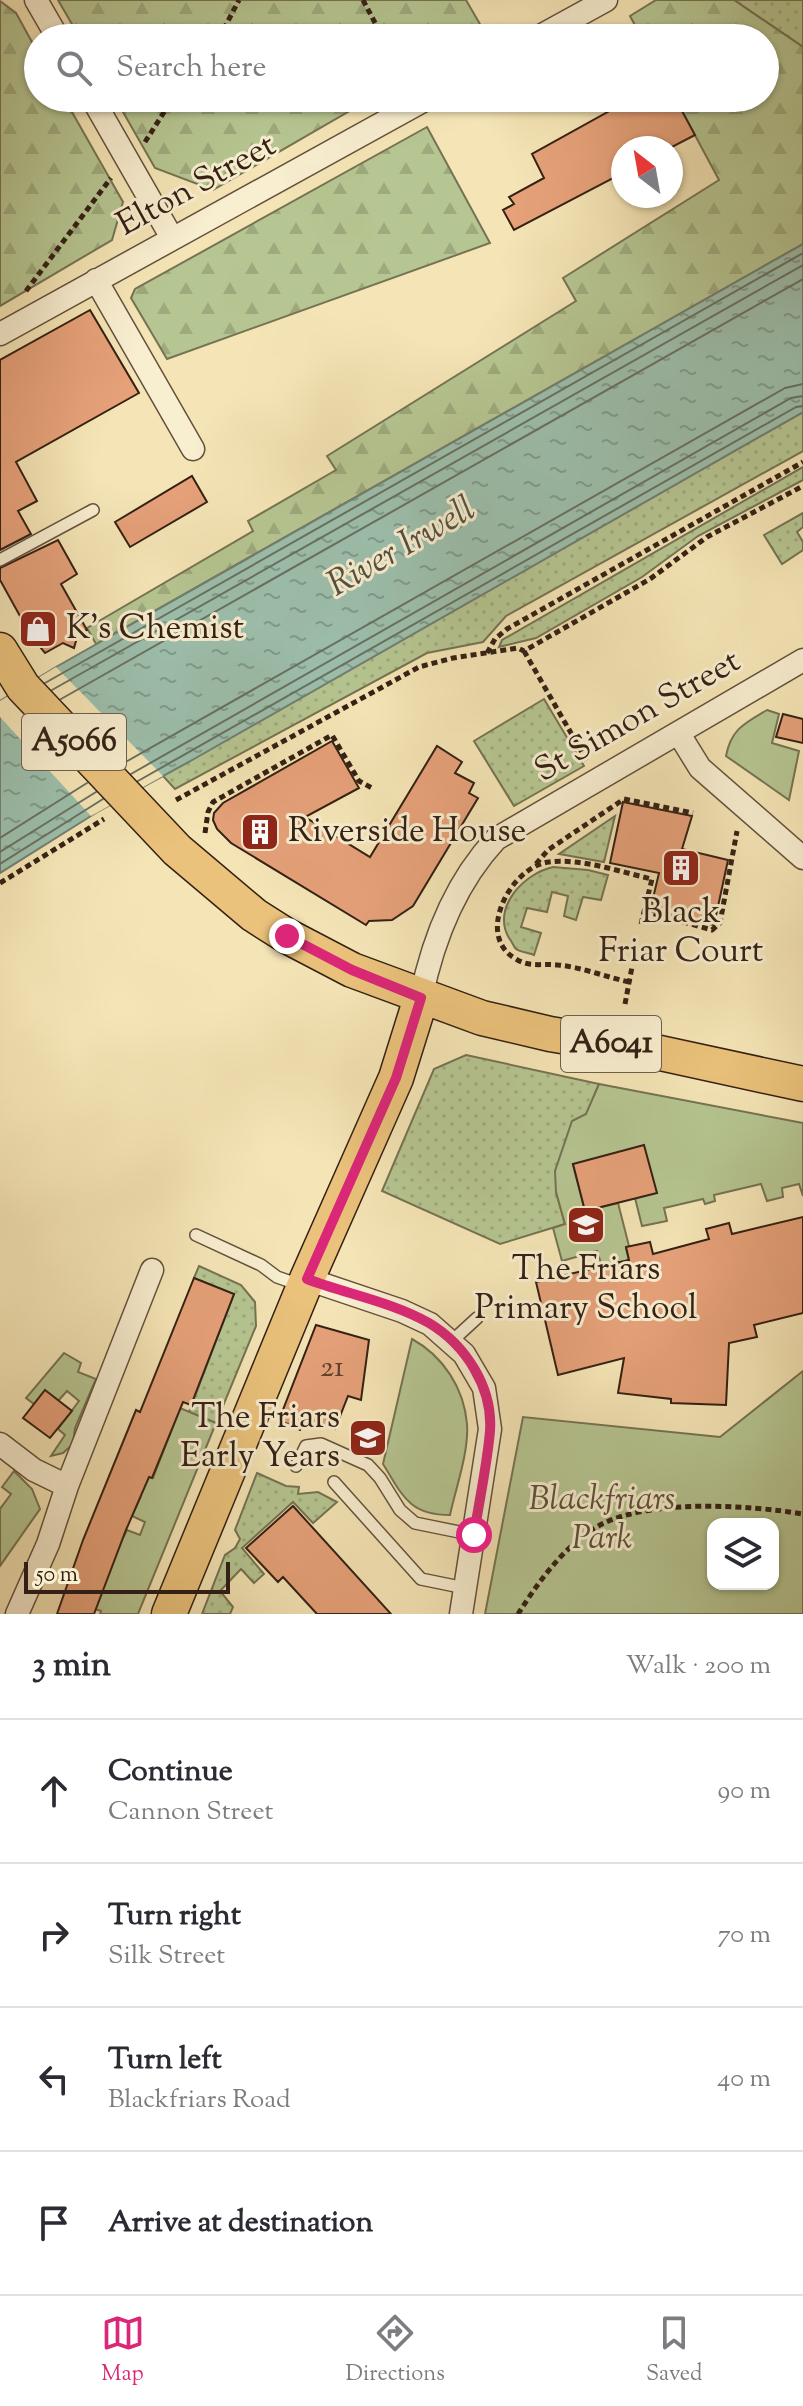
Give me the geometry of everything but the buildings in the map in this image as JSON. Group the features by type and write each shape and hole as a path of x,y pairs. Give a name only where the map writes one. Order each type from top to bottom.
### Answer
{"main road":[{"name":"A5066","path":"9,668 115,808 177,850 254,915 352,970 421,998"},
{"name":"A6041","path":"421,998 502,1024 651,1051 803,1084"},
{"path":"169,1614 306,1283 396,1078 421,998"}],"street":[{"path":"36,0 50,24"},
{"path":"562,24 606,0"},
{"path":"100,112 172,238"},
{"name":"Elton Street","path":"0,334 402,112"},
{"path":"96,280 193,449"},
{"name":"St Simon Street","path":"421,998 431,952 453,901 475,862 496,839 803,660"},
{"path":"679,734 700,768 803,858"},
{"path":"17,1614 48,1544 67,1486 152,1270"},
{"path":"306,1283 402,1311 430,1324 452,1341 484,1388 490,1429 461,1614"},
{"path":"0,1444 34,1470 67,1486"}],"lane":[{"path":"0,560 93,510"},
{"path":"196,1235 261,1265 277,1277 306,1283"},
{"path":"452,1341 477,1318"},
{"path":"296,1466 306,1446 321,1444 368,1465 400,1510 415,1523 474,1535"},
{"path":"334,1482 421,1579 465,1588"}],"path":[{"path":"226,24 239,0"},
{"path":"363,0 376,24"},
{"path":"18,302 114,173 139,151 164,112"},
{"path":"487,653 495,639 507,629 803,462"},
{"path":"524,651 650,579 707,537 803,486"},
{"path":"176,800 419,667 453,658 518,648 524,651 598,780"},
{"path":"205,833 213,802 332,735 359,781 372,788"},
{"path":"629,982 557,965 534,966 514,959 500,941 497,927 503,903 514,884 548,850 624,799 693,813"},
{"path":"0,883 115,808"},
{"path":"644,911 712,930 720,923 738,822"},
{"path":"535,865 551,861 579,864 652,879 641,924"},
{"path":"625,1004 632,967"},
{"path":"518,1614 566,1551 593,1530 616,1518 661,1510 707,1507 761,1507 803,1514"}],"green space":[{"path":"58,0 466,0 480,24 72,24"},
{"path":"656,0 734,0 769,24 634,24 630,16"},
{"path":"734,0 803,0 803,47 779,31 779,24 769,24"},
{"path":"0,1 16,13 24,28 24,112 72,112 123,202 112,240 0,306"},
{"path":"779,31 803,47 803,244 96,644 87,628 253,531 248,521 336,470 327,456 576,301 563,278 674,208 683,208 683,203 719,180 683,112 779,112"},
{"path":"123,112 348,112 213,190 155,168"},
{"path":"427,127 490,243 167,359 131,298 135,289"},
{"path":"803,412 803,451 506,616 483,642 427,653 175,789 163,776"},
{"path":"803,467 803,480 698,536 642,577 536,638 499,647 502,640"},
{"path":"803,513 803,527 797,532 803,542 803,550 782,564 764,535"},
{"path":"544,699 584,766 514,806 474,741"},
{"path":"767,710 779,714 772,743 799,751 789,800 726,756 735,733"},
{"path":"615,816 604,862 559,854"},
{"path":"553,867 608,875 601,900 583,897 576,920 564,916 568,896 552,892 547,912 527,908 521,927 541,933 534,955 518,950 505,926 504,915 508,903 532,876"},
{"path":"466,1055 599,1084 556,1192 565,1224 500,1244 382,1191 434,1069"},
{"path":"599,1084 803,1123 803,1196 799,1184 782,1188 783,1197 767,1201 761,1184 714,1195 715,1201 705,1204 703,1199 664,1208 667,1221 642,1226 635,1198 573,1165 585,1211 618,1203 629,1246 626,1248 629,1260 602,1266 597,1251 562,1261 553,1228 565,1224 556,1192 555,1171 572,1121 586,1114"},
{"path":"199,1266 241,1285 255,1302 256,1326 216,1423 189,1412 234,1294 194,1278"},
{"path":"412,1339 433,1354 450,1374 465,1411 466,1446 450,1515 415,1507 401,1493 383,1464"},
{"path":"64,1353 81,1363 78,1372 96,1379 75,1428 73,1444 63,1453 51,1456 65,1435 58,1429 79,1401 67,1391 58,1401 34,1404 26,1398"},
{"name":"Blackfriars Park","path":"803,1371 803,1614 485,1614 523,1417 720,1437"},
{"path":"163,1401 216,1423 138,1614 100,1614 101,1611 86,1606 114,1532 124,1536 127,1530 140,1535 145,1522 132,1516 141,1496 133,1470 153,1478 177,1416"},
{"path":"14,1471 32,1489 40,1509 0,1566 0,1509 11,1494 2,1487"},
{"path":"257,1473 286,1486 299,1487 298,1494 318,1492 337,1502 313,1523 293,1502 242,1548 264,1574 254,1583 241,1569 220,1591 233,1607 230,1614 202,1614 225,1555 235,1548 240,1539 235,1530"}],"water":[{"name":"River Irwell","path":"803,244 803,412 99,811 0,873 0,701"}],"pier":[{"path":"56,667 163,776 91,816 0,717 0,701"}],"place":[{"name":"K's Chemist","path":"38,629"},
{"name":"Riverside House","path":"260,832"},
{"name":"Black Friar Court","path":"681,868"},
{"name":"The Friars Primary School","path":"586,1225"},
{"name":"The Friars Early Years","path":"368,1438"}],"route":[{"path":"287,936 352,970 421,998 396,1078 307,1279 402,1311 430,1324 464,1354 484,1388 490,1429 474,1535"}]}
